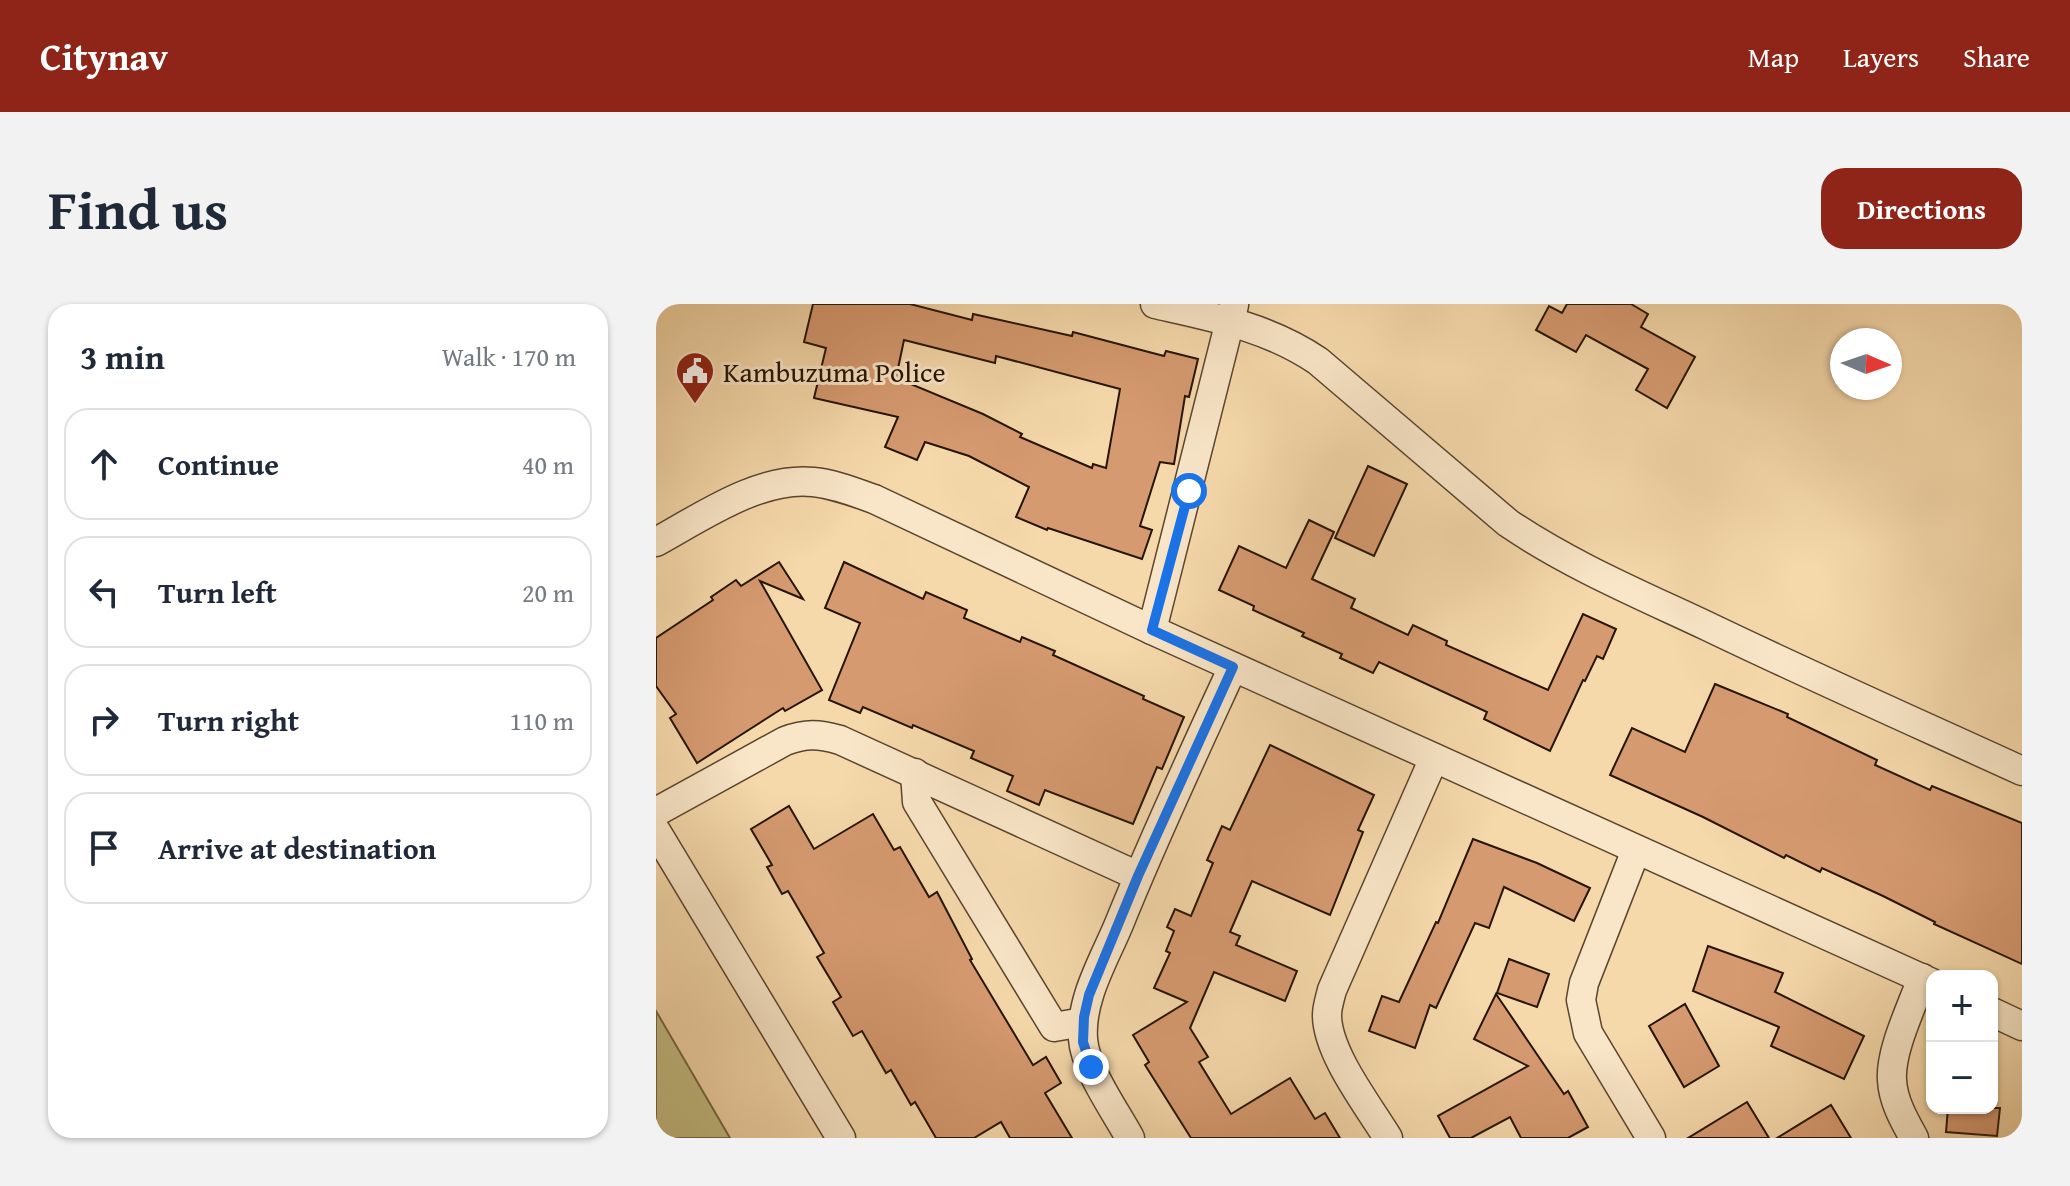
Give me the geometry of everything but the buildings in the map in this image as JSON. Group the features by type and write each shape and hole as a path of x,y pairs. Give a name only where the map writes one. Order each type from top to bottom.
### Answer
{"street":[{"path":"1155,304 1233,312 1318,361 1508,523 1566,559 2022,771"},
{"path":"1152,630 1233,312"},
{"path":"656,542 736,498 775,485 810,481 874,499 1152,630 1926,981"},
{"path":"1130,1138 1091,1067 1083,1042 1083,1022 1089,995 1138,876 1233,667"},
{"path":"656,812 785,741 803,734 820,734 915,773 1138,876"},
{"path":"1388,1138 1343,1063 1331,1037 1327,1014 1332,990 1434,758"},
{"path":"915,773 917,802 1054,1027 1083,1022"},
{"path":"656,831 841,1138"},
{"path":"1636,850 1584,983 1581,1000 1588,1033 1651,1138"},
{"path":"1914,1138 1896,1098 1892,1078 1895,1055 1926,983"},
{"path":"1998,1015 2022,1026"}],"shaded area":[{"path":"656,1011 730,1138 656,1138"}],"place":[{"name":"Kambuzuma Police","path":"695,405"}],"route":[{"path":"1091,1067 1083,1042 1089,995 1138,876 1233,667 1152,630 1189,491"}]}
